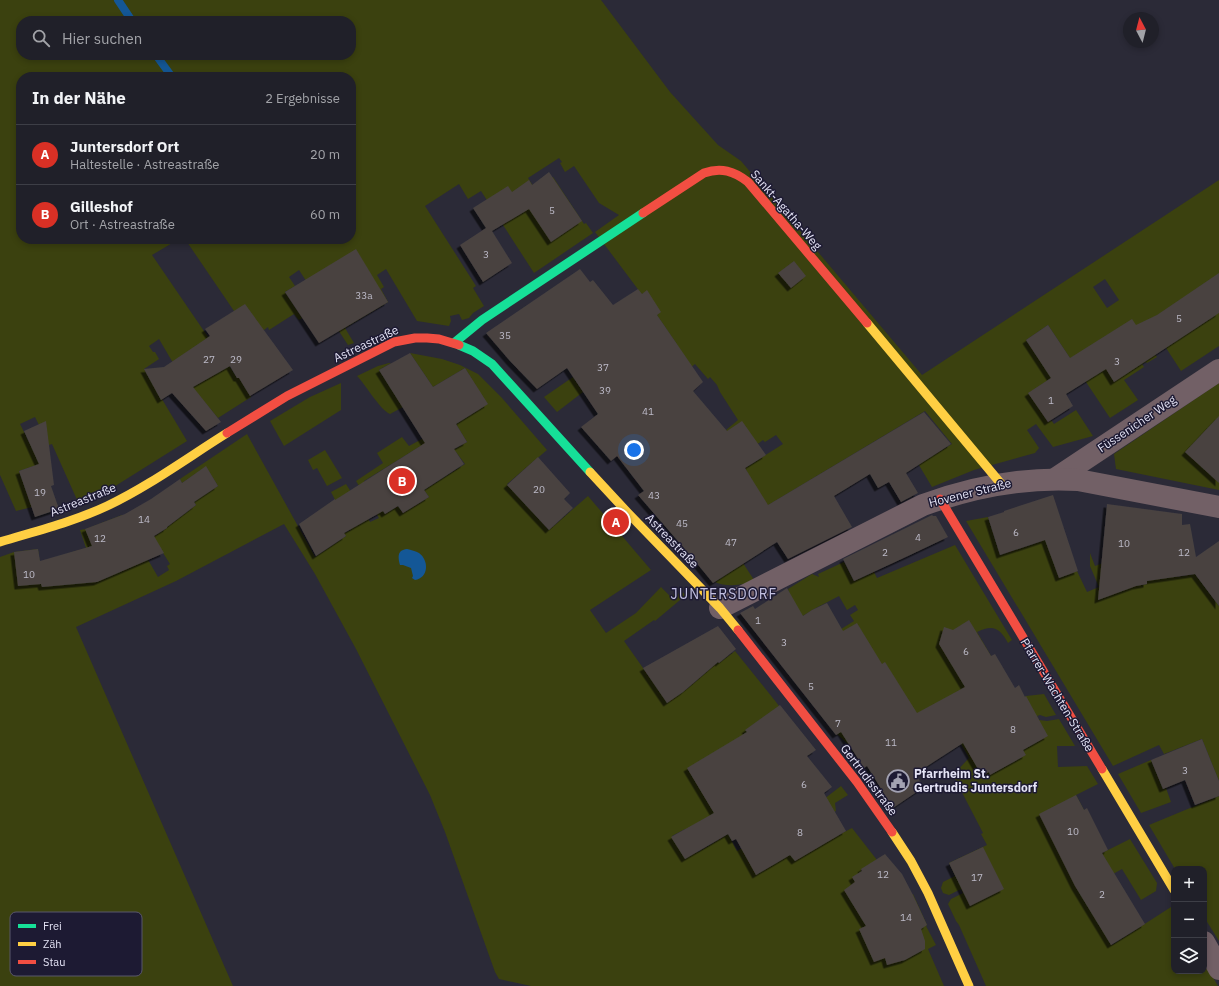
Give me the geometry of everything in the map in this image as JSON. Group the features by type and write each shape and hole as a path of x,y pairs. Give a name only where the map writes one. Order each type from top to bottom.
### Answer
{"street":[{"name":"Sankt-Agatha-Weg","path":"454,343 482,320 596,243 704,173 717,169 730,170 743,177 748,182 1002,485"},
{"name":"Astreastraße","path":"0,542 80,517 114,502 260,412 368,354 403,339 424,337 454,343 479,355 492,364 628,513 720,608"},
{"name":"Füssenicher Weg","path":"1055,478 1219,370"},
{"name":"Hovener Straße","path":"720,608 911,510 940,499 1002,485 1028,480 1055,478 1078,480 1219,507"},
{"name":"Pfarrer-Wachten-Straße","path":"940,499 1171,885"},
{"name":"Gertrudisstraße","path":"720,608 857,782 885,821 911,861 928,894 969,986"},
{"path":"1207,947 1219,969"}],"green space":[{"path":"0,0 601,0 670,92 718,145 741,161 922,375 1219,180 1219,346 1181,371 1157,334 1146,341 1157,357 1147,363 1142,364 1144,367 1124,380 1138,400 1110,418 1048,325 1026,340 1047,371 1053,377 1029,393 1048,422 1051,420 1054,424 1076,410 1093,436 1053,447 1036,424 1027,430 1039,448 1035,453 974,470 932,487 907,445 920,437 932,456 952,444 925,411 765,507 745,468 783,444 776,435 765,442 763,440 755,446 743,450 726,430 738,420 717,385 710,377 708,379 695,364 680,376 676,343 652,308 595,232 619,215 599,203 574,166 565,172 559,158 528,178 535,189 553,177 584,224 586,223 593,233 534,273 481,191 468,199 459,184 425,206 476,286 473,288 484,306 473,313 469,318 462,320 459,314 450,316 451,321 449,326 417,321 386,269 377,275 384,287 381,289 388,302 345,328 354,343 348,345 299,270 289,277 295,286 285,292 302,318 299,320 294,314 269,330 268,327 264,330 234,311 188,244 356,244 356,72 16,72 16,244 171,244 152,255 208,337 210,336 251,397 218,418 176,368 159,339 149,346 159,359 144,369 187,441 101,495 78,502 52,444 49,445 35,417 20,424 40,464 19,471 32,507 16,511 0,475","holes":["1105,279 1119,300 1107,308 1093,287"]},
{"path":"410,353 442,359 460,365 478,374 502,398 547,450 507,484 549,530 588,496 651,570 590,610 606,633 636,613 661,587 671,597 676,592 678,594 681,591 686,595 655,621 654,620 624,641 667,702 688,688 718,662 719,663 735,651 788,718 751,744 753,749 734,766 753,796 689,836 685,829 672,836 676,844 689,837 698,852 728,834 737,851 811,809 841,786 848,795 835,803 836,811 818,822 829,840 852,828 877,860 861,870 874,893 877,892 886,909 913,894 927,925 926,926 936,945 928,949 944,986 531,986 499,979 495,972 445,832 430,795 356,649 315,574 284,524 176,581 76,627 233,986 0,986 0,557 14,552 38,549 40,564 71,561 69,553 86,548 80,530 122,515 158,577 169,570 167,566 170,564 153,537 196,505 188,491 192,488 199,498 218,486 206,467 182,483 180,479 247,434 315,557 346,536 344,533 351,530 331,492 346,484 370,522 379,518 356,481 383,463 377,453 402,437 409,446 422,439 424,441 430,438 442,456 467,442 456,424 487,404 465,368 433,387","holes":["419,447 432,467 456,452 465,464 424,490 429,497 403,513 398,506 385,514 364,481"]},
{"path":"391,363 379,370 403,407 390,414 382,408 357,376 378,366"},
{"path":"573,377 583,392 557,412 544,397"},
{"path":"341,383 341,410 284,446 270,421 310,397"},
{"path":"1219,383 1219,490 1116,469 1114,454"},
{"path":"325,450 342,478 327,486 317,468 313,470 308,460"},
{"path":"988,517 1000,555 1042,541 1037,522 1077,571 1087,592 1099,587 1090,566 1090,553 1095,566 1119,557 1133,586 1147,584 1143,561 1174,556 1177,577 1195,574 1219,606 1219,781 1202,739 1164,754 1159,745 1113,766 966,521"},
{"path":"955,545 1012,640 1008,643 999,631 992,628 987,628 977,632 991,656 1002,709 1026,696 1044,694 1056,715 1046,717 1040,715 1037,716 1039,720 1047,721 1059,719 1075,746 1057,746 1058,767 1087,766 1098,784 1076,795 1084,810 1078,865 1130,839 1157,883 1156,891 1141,900 1122,869 1113,874 1106,936 1112,945 1171,907 1171,974 1207,974 1207,967 1218,986 986,986 948,904 951,899 963,893 961,889 949,895 943,893 941,888 943,882 955,876 949,863 987,845 981,834 983,833 953,775 969,758 949,723 870,770 867,766 876,760 865,734 848,744 837,734 851,725 833,634 854,621 850,615 858,610 855,605 847,610 839,596 798,619 788,589 812,574 819,577 818,574 844,562 854,581 874,572 877,578"},
{"path":"743,563 754,580 745,584 734,585 724,585 715,582"},
{"path":"1151,760 1163,789 1166,788 1171,802 1141,813 1118,774"},
{"path":"1219,796 1219,941 1207,922 1207,866 1173,866 1149,825"}],"water":[{"path":"407,549 419,553 425,560 425,572 420,579 415,580 412,578 411,568 400,565 399,554 401,551"}],"building":[{"path":"549,172 582,221 551,242 529,209 492,231 512,263 483,282 460,245 486,228 473,208 508,186 512,192 529,180 532,185"},
{"path":"356,249 388,302 319,343 285,292"},
{"path":"794,261 806,276 791,288 778,273"},
{"path":"580,269 590,282 593,280 613,305 638,289 642,294 647,290 661,312 657,315 703,382 693,391 727,431 742,421 766,455 745,468 768,505 924,412 951,444 906,473 918,493 901,502 889,482 878,488 870,474 834,496 852,527 788,559 777,542 713,583 638,495 644,491 617,456 611,461 581,427 598,414 567,368 537,389 486,333"},
{"path":"1219,273 1219,313 1114,382 1106,369 1066,394 1073,406 1048,422 1028,393 1051,378 1026,340 1048,325 1070,358 1132,319 1136,325 1157,315"},
{"path":"245,304 293,370 250,396 230,366 193,387 221,422 206,431 172,393 161,400 144,369 164,367 210,336 205,329"},
{"path":"410,353 433,387 465,368 488,404 456,424 467,442 454,449 464,464 424,490 429,497 403,513 398,506 385,514 383,511 344,533 346,536 316,556 299,524 335,499 425,443 379,370"},
{"path":"1219,416 1219,483 1185,452"},
{"path":"46,421 54,485 51,486 59,509 35,517 19,471 39,464 24,431"},
{"path":"538,457 570,493 564,499 573,508 549,530 507,485"},
{"path":"206,466 218,486 194,502 196,505 167,528 154,536 164,553 97,582 42,587 41,584 18,586 14,552 38,549 40,561 92,546 85,529 125,514 151,499 180,479 182,483"},
{"path":"1053,495 1078,571 1059,578 1045,540 1000,555 988,517"},
{"path":"1107,504 1182,514 1182,525 1190,524 1196,557 1219,541 1219,606 1195,574 1147,581 1147,584 1136,586 1098,600"},
{"path":"932,515 936,516 948,537 854,581 843,559"},
{"path":"787,588 803,616 827,603 843,631 857,623 882,664 885,662 917,713 965,687 939,644 944,627 953,630 969,620 991,656 995,654 1015,688 1019,685 1048,736 1023,750 1026,755 990,775 989,772 982,776 963,743 915,774 924,787 893,808 867,766 864,768 841,732 836,735 740,613 753,606 755,609"},
{"path":"718,626 736,649 667,703 643,668"},
{"path":"780,705 816,750 807,756 832,787 824,793 846,831 795,861 790,855 756,875 736,839 732,841 728,834 685,859 671,837 714,813 687,768 747,732 745,730"},
{"path":"1202,739 1219,781 1219,796 1195,805 1185,780 1163,789 1151,760"},
{"path":"1076,795 1084,810 1087,808 1108,850 1102,853 1145,924 1111,945 1075,886 1039,814"},
{"path":"983,847 1004,889 970,906 949,863"},
{"path":"885,854 902,874 927,925 921,929 925,941 925,949 905,960 887,965 885,958 874,962 859,929 866,926 844,890 855,882 852,877 862,871 861,869"}],"waterway":[{"path":"118,0 129,16"},
{"path":"160,60 168,72"}],"traffic: fast":[{"path":"454,343 482,320 643,213"},
{"path":"459,345 473,351 492,364 590,472"}],"traffic: slow":[{"path":"867,323 1002,485"},
{"path":"0,542 68,522 107,506 153,481 227,433"},
{"path":"590,472 720,608 738,630"},
{"path":"1102,769 1171,885"},
{"path":"892,832 911,861 928,893 969,986"}],"traffic: jam":[{"path":"643,213 704,173 722,170 738,175 748,182 867,323"},
{"path":"227,433 287,396 394,342 415,338 427,338 439,339 459,345"},
{"path":"940,499 1102,769"},
{"path":"738,630 857,782 892,832"}],"place":[{"name":"Gilleshof","path":"402,481"},
{"name":"Juntersdorf Ort","path":"616,522"},
{"name":"Pfarrheim St. Gertrudis Juntersdorf","path":"898,781"}],"district":[{"name":"JUNTERSDORF","path":"724,594"}]}
